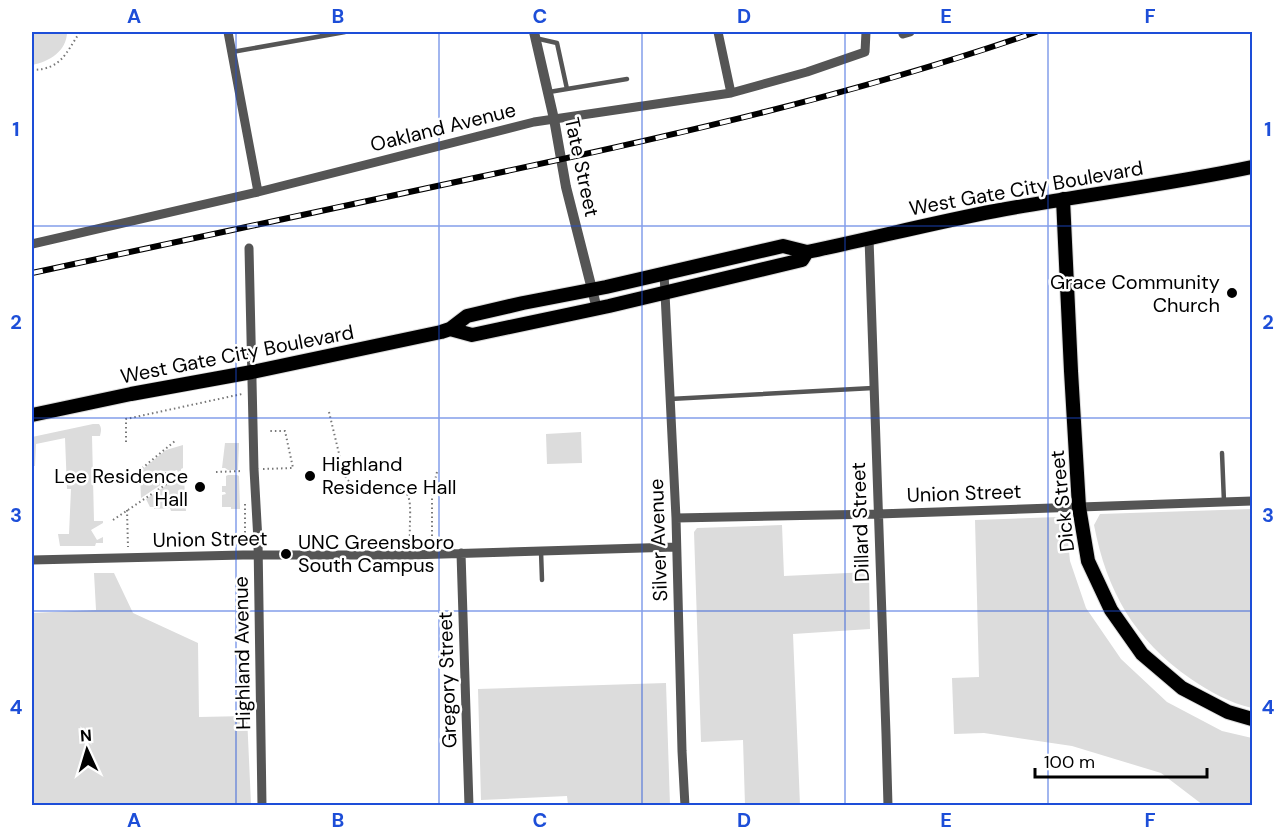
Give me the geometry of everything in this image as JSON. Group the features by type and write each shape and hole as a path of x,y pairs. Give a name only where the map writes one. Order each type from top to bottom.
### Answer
{"main road":[{"name":"West Gate City Boulevard","path":"32,415 252,372 450,329 467,316 783,246 807,252 994,211 1252,167"},
{"name":"Dick Street","path":"1063,199 1079,507 1088,561 1111,610 1142,654 1182,688 1228,712 1252,719"},
{"name":"West Gate City Boulevard","path":"450,329 472,335 597,309 802,261 807,252"}],"street":[{"path":"228,32 258,192"},
{"path":"718,32 731,93"},
{"name":"Oakland Avenue","path":"32,244 258,192 534,122 731,93 807,72 865,52 866,32"},
{"name":"Tate Street","path":"534,34 554,119 566,187 597,309"},
{"name":"Dillard Street","path":"868,238 888,806"},
{"name":"Highland Avenue","path":"249,248 258,555 262,806"},
{"name":"Silver Avenue","path":"664,273 676,518 685,806"},
{"name":"Union Street","path":"676,518 878,514 1252,501"},
{"name":"Union Street","path":"32,560 431,554 676,547"},
{"name":"Gregory Street","path":"460,553 469,806"}],"lane":[{"path":"232,52 345,32"},
{"path":"534,34 557,43 567,89"},
{"path":"548,92 627,79"},
{"path":"670,399 873,388"},
{"path":"1222,453 1224,502"},
{"path":"541,551 542,580"}],"path":[{"path":"32,70 54,66 68,51 79,32"},
{"path":"126,442 126,419 243,394"},
{"path":"329,412 343,474 356,487 404,491 409,503 410,538"},
{"path":"254,469 293,468 285,431 268,431"},
{"path":"134,475 175,441"},
{"path":"326,466 364,466"},
{"path":"216,472 241,471"},
{"path":"431,554 432,492 437,472"},
{"path":"111,475 183,473 113,520"},
{"path":"127,510 128,548"},
{"path":"234,536 249,546"}],"shaded area":[{"path":"32,32 67,32 64,45 56,54 32,65"},
{"path":"99,424 101,427 100,436 92,436 94,521 103,521 103,523 91,530 97,540 103,537 103,543 96,543 95,546 60,546 58,534 69,534 71,489 67,489 65,438 36,444 35,466 32,466 32,437"},
{"path":"581,432 582,463 547,464 546,434"},
{"path":"225,443 239,443 238,470 222,468"},
{"path":"183,445 181,471 139,472 166,450"},
{"path":"170,475 171,478 141,498 140,476"},
{"path":"228,475 239,476 240,509 222,507 222,495 226,494 222,492 222,486 226,486"},
{"path":"179,477 184,479 186,511 150,507 146,499"},
{"path":"1252,509 1252,708 1220,696 1191,679 1171,664 1139,630 1115,593 1094,525 1100,514"},
{"path":"1058,517 1066,522 1070,561 1086,608 1121,659 1167,702 1222,731 1252,738 1252,805 1203,805 1161,773 1072,746 984,733 954,734 952,678 979,677 975,520"},
{"path":"782,525 784,576 869,572 870,629 793,634 800,805 745,805 743,740 701,742 694,532 697,528"},
{"path":"94,573 114,573 133,613 198,643 199,717 247,716 251,804 32,805 32,613 96,610"},
{"path":"666,683 670,805 568,805 567,796 481,800 478,689"}],"railway":[{"path":"32,273 690,130 899,76 1036,32"}],"place":[{"name":"Grace Community Church","path":"1232,293"},
{"name":"Highland Residence Hall","path":"310,476"},
{"name":"Lee Residence Hall","path":"200,487"},
{"name":"UNC Greensboro South Campus","path":"286,554"}]}
